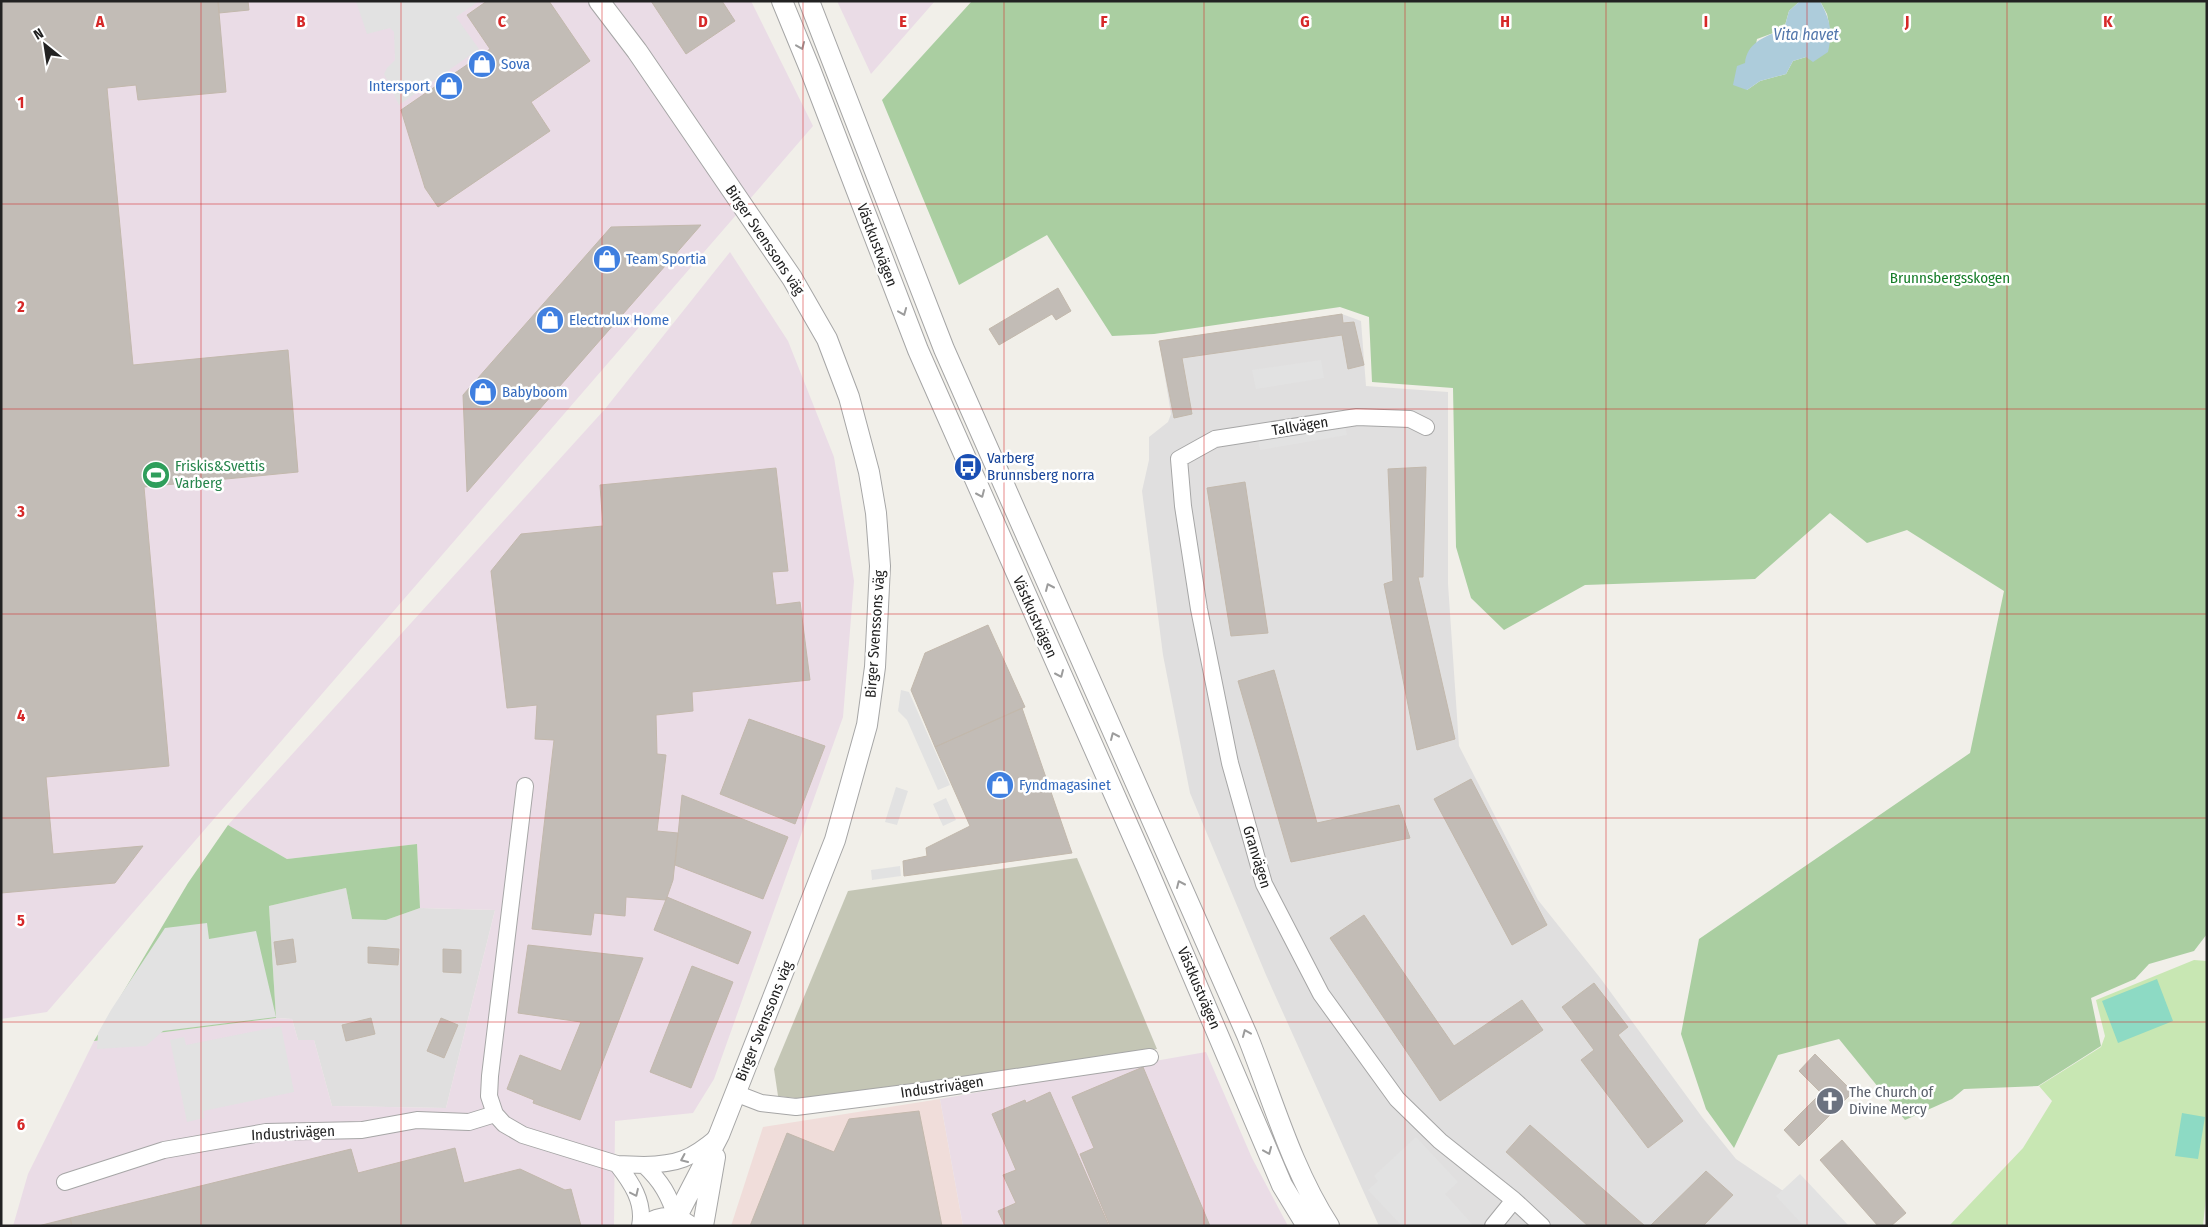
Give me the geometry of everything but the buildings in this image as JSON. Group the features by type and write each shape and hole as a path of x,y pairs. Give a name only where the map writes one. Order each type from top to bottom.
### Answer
{"street":[{"name":"Birger Svenssons väg","path":"599,1 637,50"},
{"name":"Birger Svenssons väg","path":"607,1 637,50 792,278 827,339 849,397 869,472 876,513 880,566 875,667 867,725 835,840 683,1222"},
{"name":"Västkustvägen","path":"782,1 810,69 888,275 935,390 1150,875 1282,1185 1307,1226"},
{"name":"Västkustvägen","path":"809,1 944,349 1247,1035 1265,1078 1284,1138 1311,1198 1329,1226"},
{"name":"Tallvägen","path":"1179,459 1215,439 1357,417 1410,419 1426,426"},
{"name":"Granvägen","path":"1179,459 1183,506 1199,609 1230,764 1264,884 1321,994 1397,1099 1440,1141 1514,1200 1542,1226"},
{"path":"525,786 490,1076 489,1096 495,1114 504,1124 523,1136 617,1164 669,1165 685,1160 719,1135"},
{"name":"Industrivägen","path":"735,1093 761,1103 796,1107 929,1090 1150,1056"},
{"name":"Industrivägen","path":"65,1182 164,1150 266,1132 362,1130 417,1120 469,1122 495,1114"},
{"name":"Birger Svenssons väg","path":"703,1226 719,1135"},
{"path":"617,1164 629,1181 641,1206 640,1226"},
{"path":"644,1166 663,1186 683,1222"},
{"path":"1493,1226 1514,1200"},
{"path":"644,1226 659,1218 683,1222"}],"shaded area":[{"path":"1,1 751,1 813,126 47,1012 1,1019"},
{"path":"356,1 479,1 456,17 479,49 399,105 384,74 395,60 394,32 390,28 367,34"},
{"path":"837,1 935,1 871,74"},
{"path":"730,252 788,341 834,457 854,581 843,717 714,1079 693,1113 615,1121 614,1226 13,1226 28,1174 94,1041 276,1018 292,1019 298,1040 314,1040 332,1106 446,1108 495,910 420,908 417,844 287,859 228,825 605,409"},
{"path":"1342,314 1361,321 1366,386 1448,392 1448,584 1459,746 1538,900 1601,979 1702,1117 1736,1159 1835,1226 1379,1226 1266,975 1190,793 1163,655 1142,491 1149,460 1149,437 1168,422 1171,414 1159,341"},
{"path":"1321,360 1324,378 1256,389 1252,370"},
{"path":"1345,427 1347,435 1260,450 1258,440"},
{"path":"901,690 909,692 950,785 938,790 907,720 898,711"},
{"path":"896,787 908,791 897,825 885,822"},
{"path":"946,798 956,820 943,826 933,804"},
{"path":"1077,858 1157,1049 804,1099 778,1096 774,1069 848,891"},
{"path":"900,866 901,876 872,880 871,870"},
{"path":"346,888 352,919 386,920 420,908 495,910 446,1108 332,1106 314,1040 298,1040 292,1019 276,1018 269,906"},
{"path":"207,923 209,939 256,931 276,1017 163,1031 146,1046 97,1049 98,1033 165,928"},
{"path":"281,1026 294,1092 203,1111 204,1118 187,1122 170,1040 184,1037 186,1045"},
{"path":"1206,1052 1252,1158 1288,1226 963,1226 940,1099"},
{"path":"940,1099 963,1226 731,1226 763,1127"},
{"path":"1416,1137 1458,1182 1445,1194 1472,1224 1470,1226 1402,1226 1368,1190 1378,1181 1374,1176"},
{"path":"1800,1174 1849,1226 1804,1226 1776,1196"}],"green space":[{"name":"Brunnsbergsskogen","path":"972,1 1800,1 1789,11 1784,29 1757,39 1747,90 1760,81 1786,74 1793,61 1806,57 1829,24 1827,14 1820,1 2207,1 2207,934 2194,951 2149,964 2135,979 2091,998 2101,1046 2038,1086 1964,1089 1952,1099 1905,1120 1839,1039 1778,1055 1734,1148 1706,1109 1681,1034 1699,939 1970,753 2004,591 1907,530 1867,543 1830,513 1755,579 1585,585 1504,630 1471,598 1456,547 1453,388 1372,382 1369,317 1340,307 1154,334 1112,336 1047,235 959,285 882,100"},
{"path":"228,825 287,859 417,844 420,908 386,920 352,919 346,888 269,906 276,1018 94,1041 188,883"},
{"path":"2194,960 2207,961 2207,1187 2203,1226 1949,1226 2023,1148 2052,1101 2039,1086 2101,1047 2105,1036 2096,1000"},
{"path":"2157,979 2173,1021 2118,1043 2102,1001"},
{"path":"2182,1113 2205,1117 2198,1159 2175,1156"}],"water":[{"name":"Vita havet","path":"1800,1 1820,1 1830,26 1828,52 1813,62 1806,57 1793,61 1786,74 1760,81 1747,90 1733,85 1737,66 1745,63 1750,50 1759,41 1784,29 1789,11"}],"place":[{"name":"Sova","path":"482,64"},
{"name":"Intersport","path":"449,86"},
{"name":"Team Sportia","path":"607,259"},
{"name":"Electrolux Home","path":"550,320"},
{"name":"Babyboom","path":"483,392"},
{"name":"Varberg Brunnsberg norra","path":"968,467"},
{"name":"Friskis&Svettis Varberg","path":"156,475"},
{"name":"Fyndmagasinet","path":"1000,785"},
{"name":"The Church of Divine Mercy","path":"1830,1101"}]}
